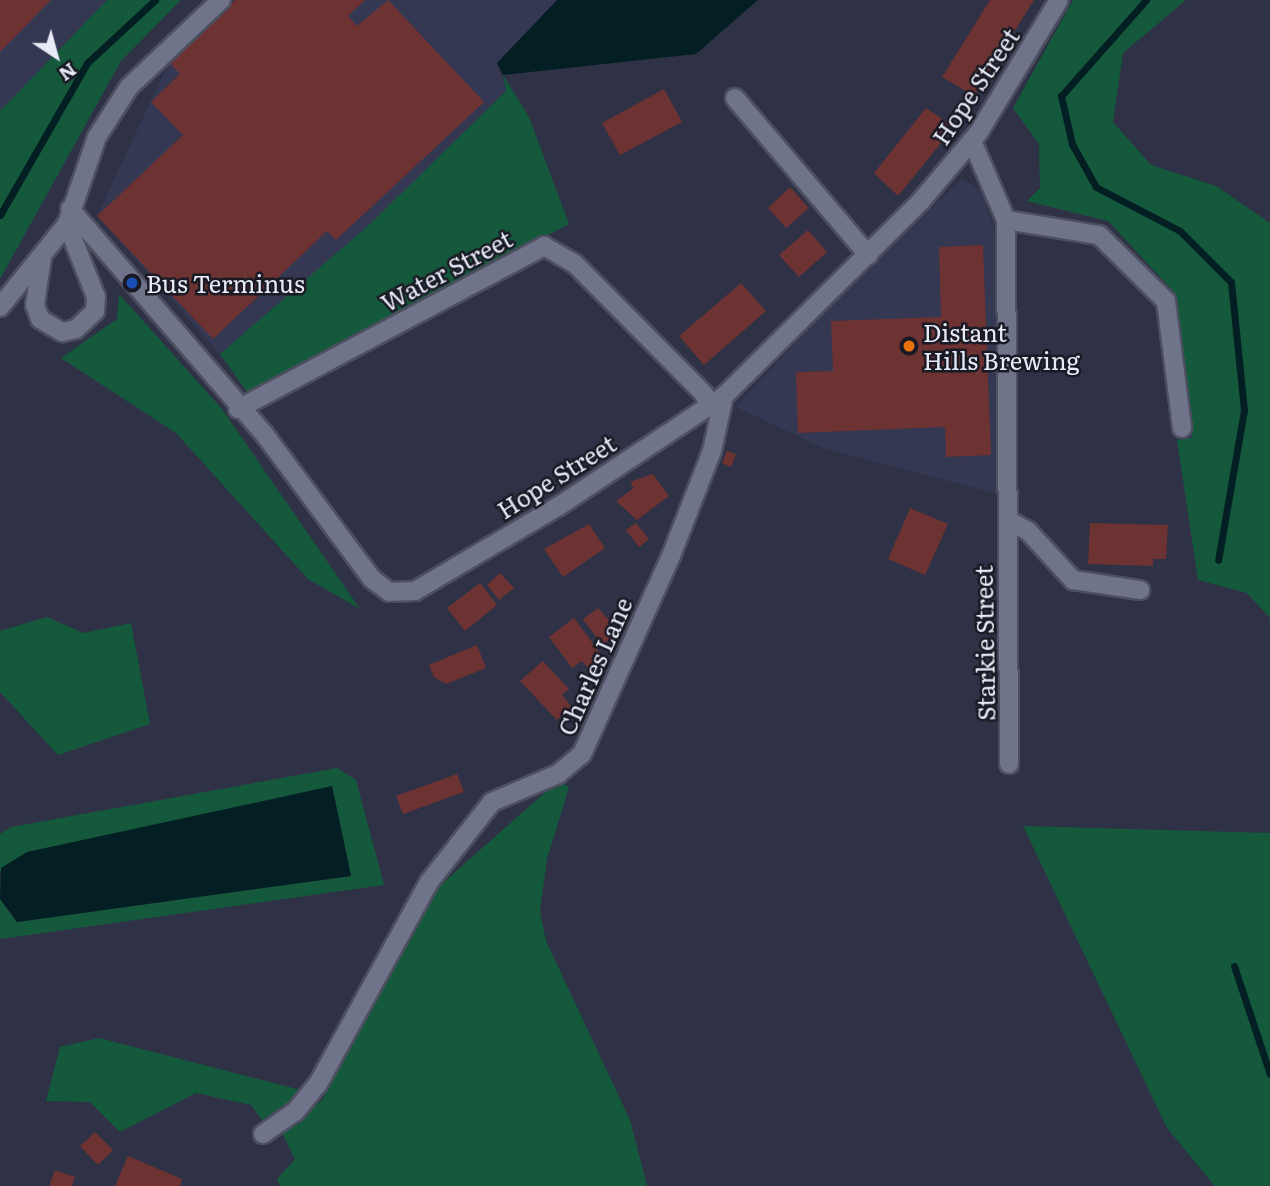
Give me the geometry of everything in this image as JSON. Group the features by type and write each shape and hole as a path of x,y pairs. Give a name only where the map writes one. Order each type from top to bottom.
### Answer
{"street":[{"path":"0,307 43,257 68,217 97,137 129,87 220,0"},
{"name":"Hope Street","path":"68,217 238,409 265,435 372,579 389,592 415,592 559,506 710,408 724,396 869,255 972,141 1059,0"},
{"path":"735,98 869,255"},
{"path":"972,141 1006,220 1099,235 1166,301 1182,428"},
{"path":"43,257 35,305 40,319 62,332 76,329 95,311 96,297 68,217"},
{"name":"Starkie Street","path":"1006,220 1009,764"},
{"name":"Water Street","path":"238,409 544,246 574,262 704,394 710,408"},
{"name":"Charles Lane","path":"262,1134 295,1112 318,1084 429,882 492,803 558,774 582,754 671,556 712,451 724,396"},
{"path":"1008,520 1028,531 1073,580 1140,590"}],"shaded area":[{"path":"0,0 107,0 0,111"},
{"path":"236,0 557,0 497,63 506,91 370,224 220,354 97,216 169,62"},
{"path":"557,0 758,0 696,54 503,75 497,63"},
{"path":"962,179 981,190 998,240 1002,495 823,448 736,407 826,310"},
{"path":"332,786 351,876 17,922 0,899 1,868 27,852"}],"green space":[{"path":"107,0 181,0 121,61 0,279 0,111"},
{"path":"1073,0 1186,0 1123,53 1113,122 1151,165 1216,186 1270,223 1270,618 1247,593 1198,580 1177,440 1192,438 1174,292 1108,221 1027,201 1040,188 1039,144 1013,108"},
{"path":"503,75 529,117 569,224 247,392 220,354 370,224 506,91"},
{"path":"119,294 222,409 360,609 308,579 176,433 61,358 117,319"},
{"path":"47,617 83,633 131,623 150,724 58,755 0,692 0,631"},
{"path":"337,768 356,780 384,885 0,939 0,899 17,922 351,876 332,786 0,872 0,834 11,827"},
{"path":"558,781 569,787 547,859 540,911 546,941 630,1120 647,1186 280,1186 277,1179 295,1159 282,1133 322,1100 437,888"},
{"path":"1023,826 1270,833 1270,1186 1215,1186 1167,1128"},
{"path":"99,1038 305,1091 262,1120 251,1105 196,1093 120,1132 90,1102 46,1101 60,1047"}],"building":[{"path":"0,0 51,0 0,52"},
{"path":"235,0 365,0 348,16 357,26 388,0 484,102 336,240 327,231 213,339 97,216 183,135 151,102 180,74 169,62"},
{"path":"990,0 1034,0 974,96 942,77"},
{"path":"664,89 682,122 620,155 602,123"},
{"path":"926,108 954,127 898,196 874,173"},
{"path":"790,187 809,208 786,228 768,208"},
{"path":"808,230 827,252 799,277 779,255"},
{"name":"Distant Hills Brewing","path":"983,245 991,455 946,457 945,427 798,433 796,372 833,371 831,321 941,317 939,247"},
{"path":"741,283 766,311 704,365 679,336"},
{"path":"727,451 736,454 731,467 722,463"},
{"path":"653,474 669,496 637,520 616,501 634,488 630,482"},
{"path":"910,508 948,524 925,575 888,559"},
{"path":"636,523 649,539 639,547 626,530"},
{"path":"1090,523 1168,525 1166,559 1153,559 1153,566 1088,564"},
{"path":"589,524 605,548 563,577 544,549"},
{"path":"500,573 514,588 499,600 487,585"},
{"path":"480,583 497,605 465,631 447,608"},
{"path":"598,608 620,632 602,645 583,619"},
{"path":"574,618 606,661 591,672 582,661 572,668 549,637"},
{"path":"477,645 486,668 446,684 434,677 429,665"},
{"path":"543,661 569,689 562,695 571,706 557,720 520,681"},
{"path":"457,774 464,792 403,814 396,796"},
{"path":"95,1132 113,1150 98,1165 80,1146"},
{"path":"128,1156 182,1179 180,1186 115,1186"},
{"path":"55,1170 75,1177 72,1186 49,1186"}],"waterway":[{"path":"0,215 87,63 155,0"},
{"path":"1146,0 1061,96 1072,144 1096,187 1180,231 1231,282 1244,410 1218,560"},
{"path":"1234,966 1270,1074"}],"place":[{"name":"Bus Terminus","path":"132,283"},
{"name":"Distant Hills Brewing","path":"909,346"}]}
